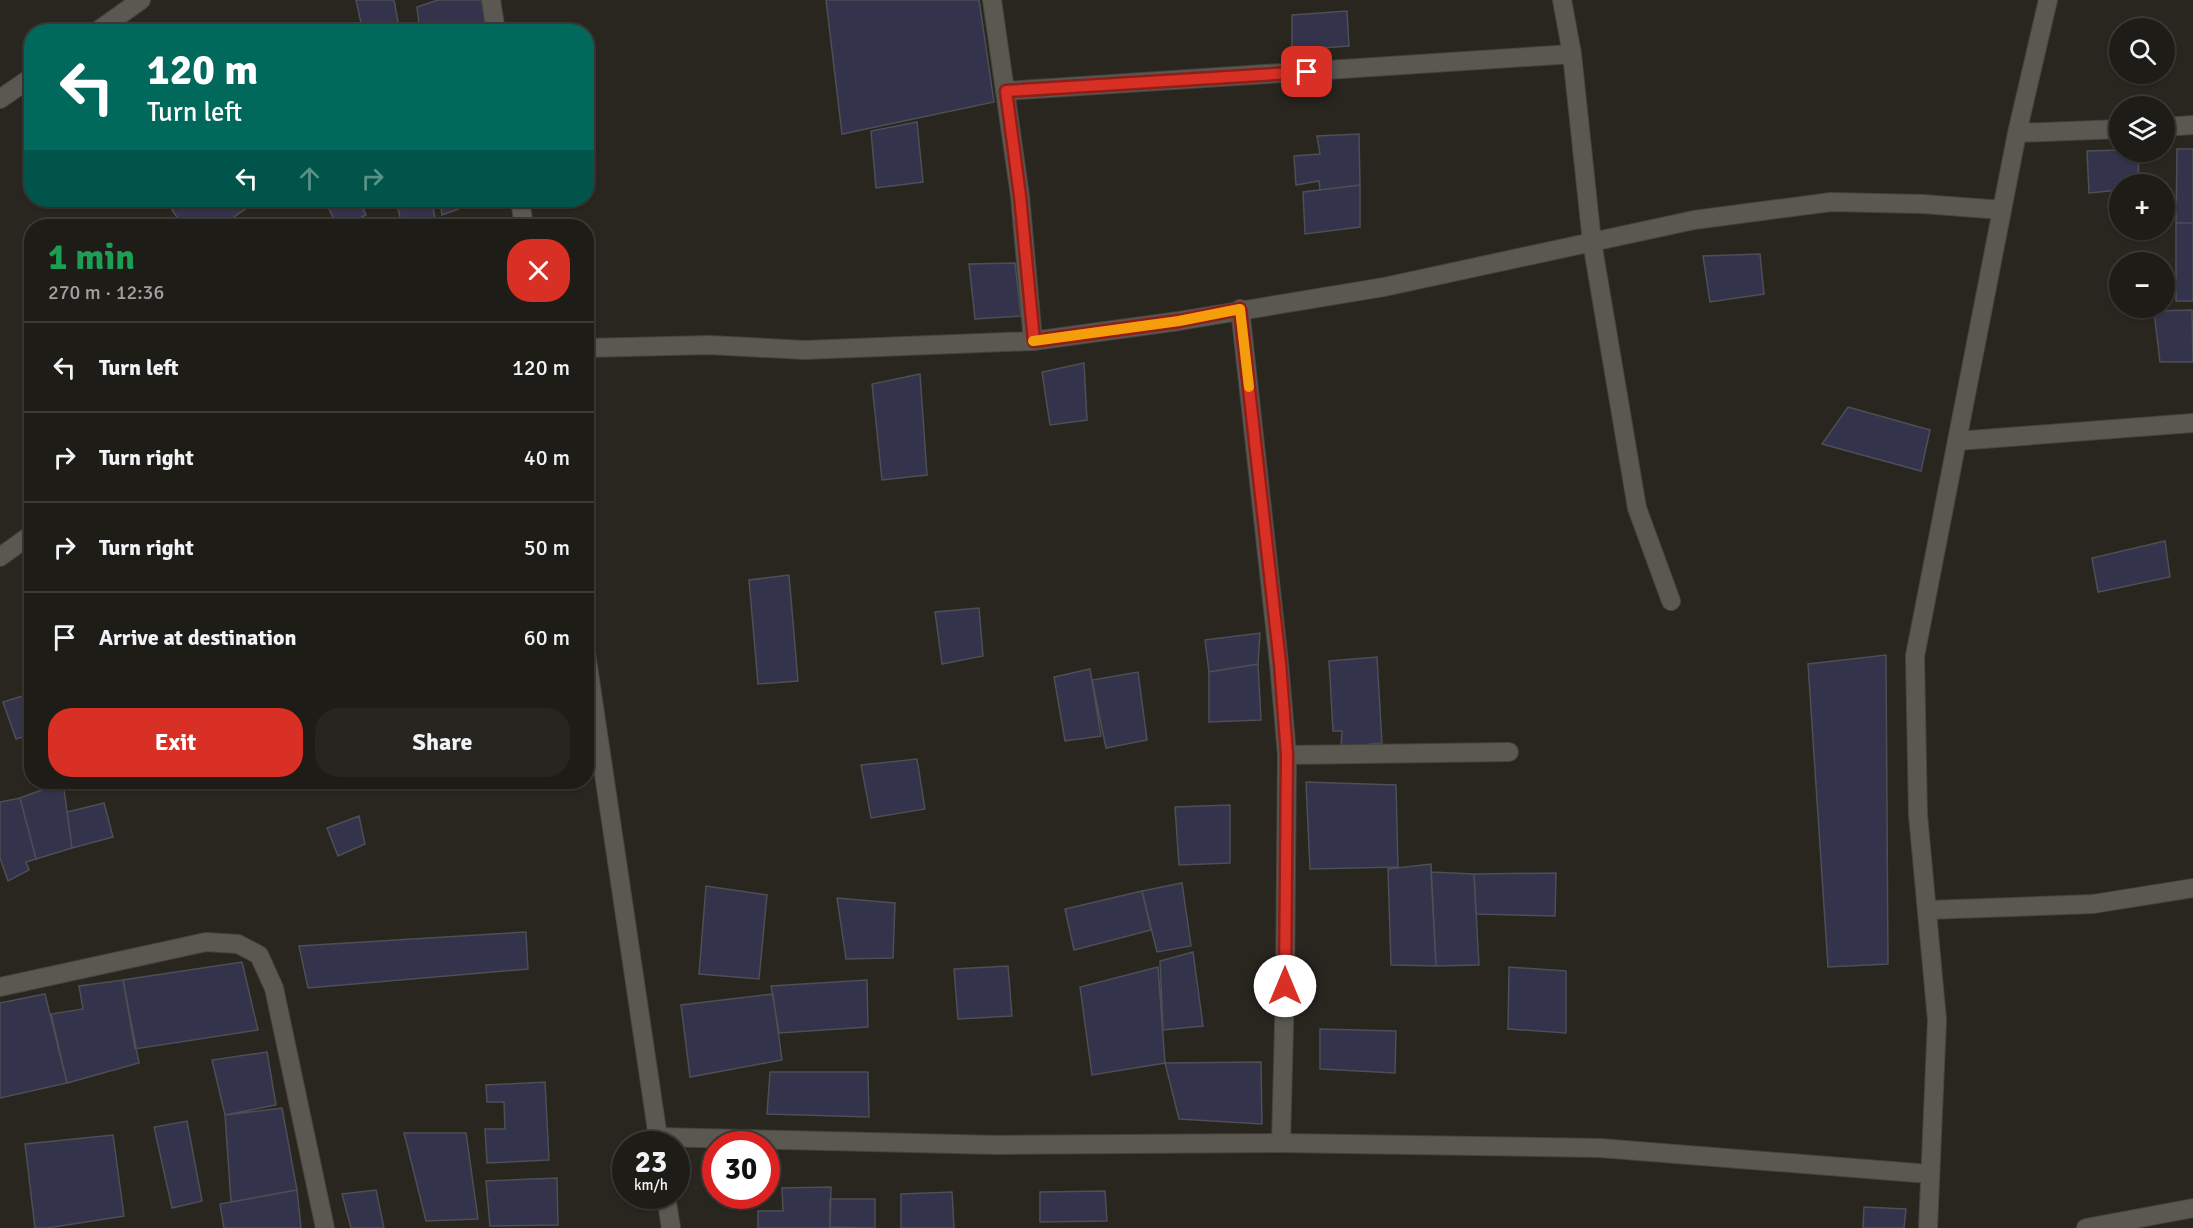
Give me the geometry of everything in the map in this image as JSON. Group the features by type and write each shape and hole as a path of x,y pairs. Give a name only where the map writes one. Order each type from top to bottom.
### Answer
{"street":[{"path":"107,24 141,0"},
{"path":"491,0 494,24"},
{"path":"992,0 1020,196 1034,341"},
{"path":"1562,0 1572,54 1592,242 1637,508 1671,601"},
{"path":"1928,1228 1937,1020 1918,815 1915,656 2017,133 2049,0"},
{"path":"1006,91 1572,54"},
{"path":"0,99 24,82"},
{"path":"2175,126 2193,125"},
{"path":"2017,133 2109,129"},
{"path":"594,348 710,345 805,350 1034,341 1179,321 1240,309 1384,287 1694,220 1831,202 1923,204 2002,210"},
{"path":"1240,309 1280,663 1287,755 1281,1143"},
{"path":"1957,441 2193,423"},
{"path":"0,557 24,540"},
{"path":"594,707 657,1131"},
{"path":"1287,755 1509,752"},
{"path":"1927,910 2093,904 2193,888"},
{"path":"0,987 206,942 238,944 259,955 274,988 325,1228"},
{"path":"690,1141 998,1144 1281,1143 1600,1148 1930,1174"},
{"path":"2086,1228 2193,1208"},
{"path":"668,1209 671,1228"}],"building":[{"path":"356,0 394,0 398,24 361,24"},
{"path":"438,0 482,0 485,24 419,24 417,7"},
{"path":"826,0 979,0 994,102 842,134"},
{"path":"1347,11 1349,46 1292,50 1292,15"},
{"path":"917,122 923,182 876,188 871,131"},
{"path":"1359,134 1360,185 1320,190 1319,181 1296,185 1294,156 1320,154 1317,136"},
{"path":"2177,149 2193,149 2193,223 2176,223"},
{"path":"2109,150 2109,162 2139,162 2138,174 2109,174 2109,191 2089,193 2087,151"},
{"path":"1360,185 1360,227 1305,234 1303,192"},
{"path":"176,207 248,207 231,219 178,219 172,210"},
{"path":"328,207 362,207 366,215 357,219 334,219"},
{"path":"398,207 433,207 435,219 400,219"},
{"path":"441,207 464,207 442,215"},
{"path":"2176,223 2193,223 2193,301 2176,301"},
{"path":"1760,254 1764,294 1710,302 1703,256"},
{"path":"1015,263 1021,316 975,319 969,264"},
{"path":"2175,310 2192,310 2193,362 2160,362 2155,318 2175,318"},
{"path":"1084,363 1087,420 1050,425 1042,372"},
{"path":"920,374 927,475 882,480 872,384"},
{"path":"1848,407 1930,430 1921,471 1822,444"},
{"path":"2165,541 2170,577 2098,592 2092,558"},
{"path":"789,575 798,681 758,684 749,580"},
{"path":"979,608 983,656 942,664 935,612"},
{"path":"1260,633 1258,664 1209,672 1205,640"},
{"path":"1886,655 1888,964 1828,967 1808,664"},
{"path":"1377,657 1382,743 1341,747 1342,731 1333,731 1329,661"},
{"path":"1258,664 1261,720 1209,722 1209,672"},
{"path":"1090,669 1101,736 1065,741 1054,677"},
{"path":"1138,672 1147,740 1106,748 1092,680"},
{"path":"24,695 24,736 16,739 3,702"},
{"path":"917,759 925,809 871,818 861,765"},
{"path":"1306,782 1396,785 1398,867 1310,869"},
{"path":"44,789 64,789 72,848 36,859 20,798"},
{"path":"20,798 36,859 26,862 29,870 8,881 0,858 0,802"},
{"path":"104,803 113,837 72,848 67,812"},
{"path":"1230,805 1230,863 1179,865 1175,807"},
{"path":"359,816 365,844 338,856 327,828"},
{"path":"1431,864 1436,966 1391,965 1388,869"},
{"path":"1431,872 1474,874 1479,965 1436,966"},
{"path":"1556,873 1555,916 1476,914 1474,874"},
{"path":"1182,883 1191,946 1157,952 1142,891"},
{"path":"706,886 767,895 759,979 699,974"},
{"path":"1142,891 1151,930 1074,950 1065,909"},
{"path":"837,898 895,903 893,958 846,959"},
{"path":"526,932 528,969 308,988 299,946"},
{"path":"1193,952 1203,1026 1163,1030 1160,961"},
{"path":"242,962 258,1030 135,1049 123,980"},
{"path":"1008,966 1012,1016 958,1019 954,969"},
{"path":"1158,967 1165,1063 1092,1075 1080,987"},
{"path":"1509,967 1566,971 1566,1033 1508,1029"},
{"path":"123,980 139,1063 67,1083 51,1014 83,1009 79,986"},
{"path":"867,980 868,1027 779,1033 771,986"},
{"path":"45,994 67,1083 0,1098 0,1003"},
{"path":"773,994 782,1060 690,1077 681,1005"},
{"path":"1320,1029 1396,1031 1395,1073 1320,1069"},
{"path":"267,1052 276,1105 225,1115 212,1060"},
{"path":"1261,1062 1262,1124 1179,1119 1165,1063"},
{"path":"770,1072 868,1072 869,1117 767,1114"},
{"path":"545,1082 549,1160 487,1163 485,1129 505,1129 504,1102 487,1102 486,1085"},
{"path":"282,1108 297,1190 231,1202 225,1115"},
{"path":"187,1121 202,1201 172,1208 154,1127"},
{"path":"404,1133 466,1133 478,1219 426,1221"},
{"path":"113,1135 124,1216 35,1228 25,1144"},
{"path":"557,1178 558,1225 490,1226 486,1181"},
{"path":"831,1187 830,1228 758,1228 758,1211 783,1211 782,1188"},
{"path":"297,1190 301,1228 224,1228 220,1204"},
{"path":"376,1190 384,1228 351,1228 342,1194"},
{"path":"1105,1191 1107,1221 1040,1222 1040,1192"},
{"path":"952,1192 954,1228 901,1228 901,1194"},
{"path":"830,1199 875,1199 875,1228 830,1227"},
{"path":"1864,1207 1906,1209 1904,1228 1863,1228"}],"slow traffic":[{"path":"1033,341 1179,321 1240,309 1249,387"}],"route":[{"path":"1285,986 1287,755 1280,663 1240,309 1179,321 1034,341 1020,196 1006,91 1307,72"}]}
